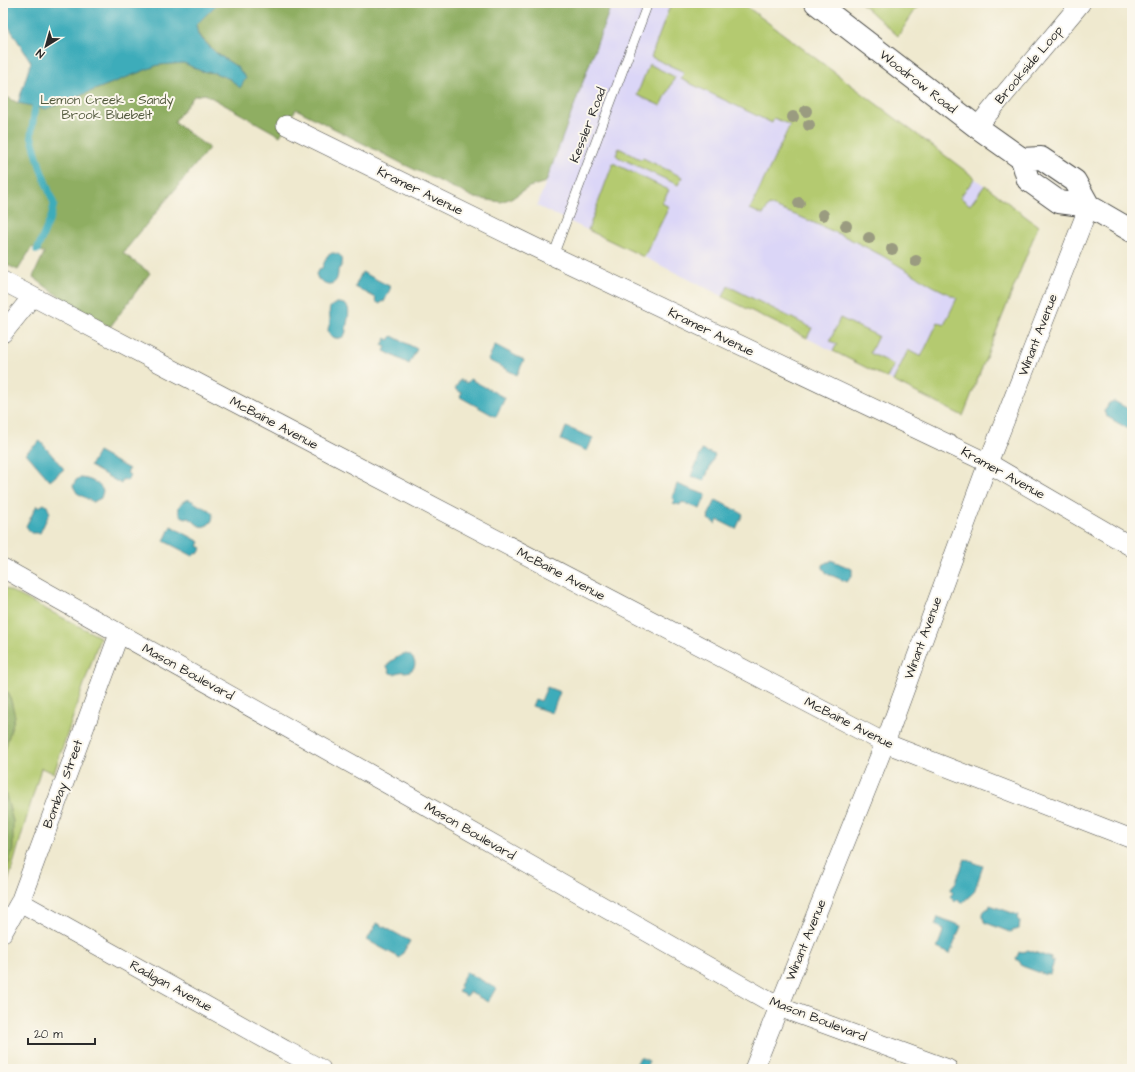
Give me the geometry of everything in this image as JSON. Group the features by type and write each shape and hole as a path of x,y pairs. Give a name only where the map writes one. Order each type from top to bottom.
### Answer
{"street":[{"name":"Woodrow Road","path":"816,3 977,127 1022,158 1028,180 1059,202 1089,206 1132,231"},
{"name":"Brookside Loop","path":"977,127 1081,3"},
{"name":"Kramer Avenue","path":"286,125 553,256 988,463 1132,547"},
{"name":"Winant Avenue","path":"754,1069 885,743 988,463 1089,206"},
{"name":"McBaine Avenue","path":"3,281 885,743 1132,839"},
{"path":"3,333 32,297"},
{"name":"Mason Boulevard","path":"3,568 407,795 779,1007 948,1069"},
{"name":"Bombay Street","path":"3,932 20,902 120,634"},
{"name":"Radigan Avenue","path":"20,902 321,1069"}],"lane":[{"name":"Kessler Road","path":"553,256 648,3"}],"shaded area":[{"path":"612,3 742,3 1038,226 963,416 644,257 537,206"}],"green space":[{"name":"Lemon Creek - Sandy Brook Bluebelt","path":"218,3 612,3 546,182 529,187 514,197 501,202 475,198 405,165 296,109 280,136 205,94 194,96 174,122 209,148 123,253 150,273 110,327 57,295 33,277 44,253 32,247 18,270 3,263 3,95 18,103 46,109 158,65 184,63 201,71 215,73 230,79 237,67 216,53 198,34 196,25"},
{"path":"671,3 742,3 975,178 960,197 970,205 985,185 1038,226 963,416 893,381 908,350 921,357 938,322 944,325 957,298 933,286 881,255 848,238 803,218 769,205 763,215 750,209 790,125 774,118 772,123 681,79 684,72 651,57"},
{"path":"861,3 920,3 898,36"},
{"path":"649,64 675,77 661,106 637,95"},
{"path":"619,148 640,159 643,158 682,177 678,185 618,157 616,155"},
{"path":"613,163 669,190 662,203 669,207 644,257 588,230"},
{"path":"728,286 812,328 807,338 723,297"},
{"path":"840,318 878,336 870,353 894,365 887,378 833,351 837,344 830,341"},
{"path":"3,587 100,637 54,773 41,768 3,899"},
{"path":"3,689 9,693 15,716 3,756"},
{"path":"3,784 13,821 13,850 3,882"}],"water":[{"path":"3,3 218,3 196,25 198,35 216,53 237,67 246,78 240,88 230,79 215,73 201,71 184,63 158,65 46,109 18,103 31,62 9,27 3,26"},
{"path":"332,253 336,253 341,256 343,261 338,270 338,275 335,282 327,284 318,279 316,274 319,269 322,268 327,256"},
{"path":"362,272 391,287 384,302 382,301 380,304 375,301 376,298 355,287"},
{"path":"337,303 342,303 345,305 349,313 345,334 340,338 331,336 328,330 330,323 330,308"},
{"path":"392,336 417,349 409,364 384,351 386,347 382,345 386,338 389,340"},
{"path":"495,345 524,360 517,375 488,360"},
{"path":"470,379 505,398 496,417 460,397 462,393 455,389 460,380 467,383"},
{"path":"1114,401 1132,411 1132,430 1106,416 1104,411 1109,403"},
{"path":"566,427 593,438 587,451 561,440"},
{"path":"40,441 64,469 50,481 26,453"},
{"path":"702,450 715,455 704,481 691,476"},
{"path":"98,452 129,469 127,473 130,475 127,481 123,479 121,484 90,466"},
{"path":"80,478 97,483 103,491 101,498 93,502 77,493 73,486 76,480"},
{"path":"677,484 706,495 700,509 682,502 680,505 673,503 674,499 672,498"},
{"path":"186,500 192,500 208,509 213,516 210,523 205,526 201,526 191,519 183,517 179,513 179,508 181,503"},
{"path":"716,500 743,514 736,529 718,520 716,524 708,519"},
{"path":"44,504 50,512 40,533 31,533 26,526 37,505 39,507"},
{"path":"171,526 200,542 198,546 202,548 198,554 195,553 193,556 164,541"},
{"path":"831,560 852,569 852,576 847,582 826,573 823,565"},
{"path":"403,654 407,654 414,660 415,666 413,669 407,672 394,674 390,673 387,666 391,661"},
{"path":"547,687 560,692 552,713 532,706 535,699 541,701"},
{"path":"965,859 983,866 974,892 962,903 958,899 955,902 950,896 953,893 950,890 955,884"},
{"path":"990,905 1018,915 1017,918 1020,922 1019,929 1012,931 1012,933 984,922 985,920 983,913 989,908"},
{"path":"938,917 961,926 950,954 937,948 944,929 935,925"},
{"path":"377,923 410,941 400,958 367,940"},
{"path":"1028,950 1051,958 1051,961 1054,962 1050,974 1046,973 1046,975 1022,966 1016,959 1019,952 1022,953"},
{"path":"466,972 496,988 488,1002 469,992 467,996 458,992 461,988 459,986"},
{"path":"640,1057 649,1061 647,1065 655,1069 634,1069"}],"waterway":[{"path":"37,250 51,217 54,204 41,170 31,135 36,101 38,97"}]}
